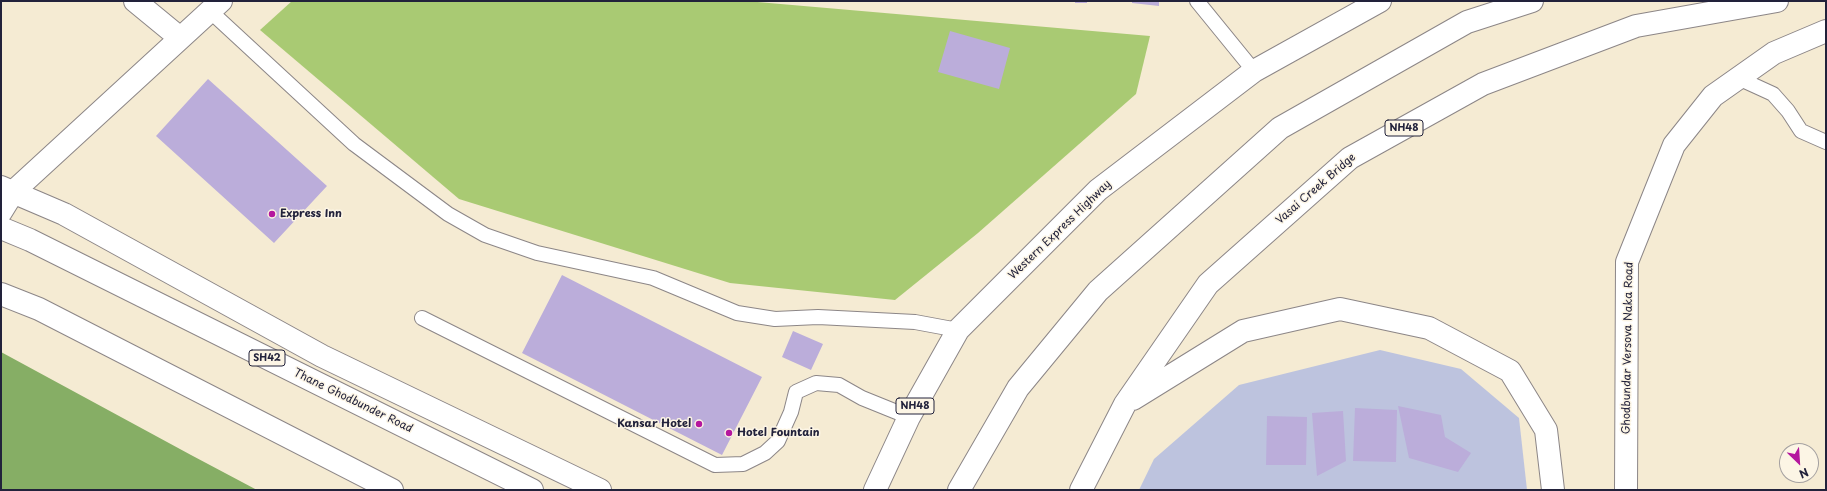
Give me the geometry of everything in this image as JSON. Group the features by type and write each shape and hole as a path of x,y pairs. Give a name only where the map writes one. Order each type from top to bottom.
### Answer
{"main road":[{"path":"135,1 180,38"},
{"name":"Western Express Highway","path":"875,490 909,417 958,330 1098,190 1254,71 1380,1"},
{"path":"958,490 1018,388 1098,291 1280,128 1467,22 1532,1"},
{"name":"Vasai Creek Bridge","path":"1081,490 1125,404 1208,284 1350,158 1483,84 1636,26 1777,1"},
{"path":"1,212 8,189 216,6"},
{"name":"Ghodbundar Versova Naka Road","path":"1626,490 1627,262 1674,145 1713,96 1774,53 1826,31"},
{"path":"8,189 64,214 322,356 600,490"},
{"name":"Thane Ghodbunder Road","path":"1,228 37,244 532,490"},
{"path":"1,294 39,309 392,490"},
{"path":"1125,404 1243,331 1340,309 1429,328 1510,371 1546,430 1553,490"}],"lane":[{"path":"1197,1 1254,71"},
{"path":"216,6 354,144 448,214 485,235 537,253 652,278 737,313 775,319 818,317 915,322 958,330"},
{"path":"1738,78 1773,94 1788,111 1801,131 1826,142"},
{"path":"422,318 715,465 743,464 765,453 778,441 791,412 796,392 816,383 839,385 862,398 909,417"}],"shaded area":[{"path":"1380,350 1461,369 1519,418 1527,490 1139,490 1154,459 1239,385"}],"green space":[{"path":"292,1 746,1 1150,36 1136,94 978,233 895,300 730,283 459,199 260,30"},
{"path":"1,352 191,455 257,490 1,490"}],"building":[{"path":"1075,1 1087,1 1087,3 1075,3"},
{"path":"1132,1 1159,1 1159,6 1132,3"},
{"path":"950,31 1010,48 999,89 938,72"},
{"path":"208,79 327,186 274,243 156,136"},
{"path":"562,275 762,377 722,455 522,353"},
{"path":"793,331 823,344 811,370 782,357"},
{"path":"1398,406 1441,415 1445,437 1471,453 1458,472 1409,458"},
{"path":"1355,408 1397,410 1396,462 1353,461"},
{"path":"1343,411 1346,461 1317,476 1312,413"},
{"path":"1267,416 1307,417 1306,465 1266,465"}],"place":[{"name":"Express Inn","path":"272,214"},
{"name":"Kansar Hotel","path":"699,424"},
{"name":"Hotel Fountain","path":"729,433"}]}
